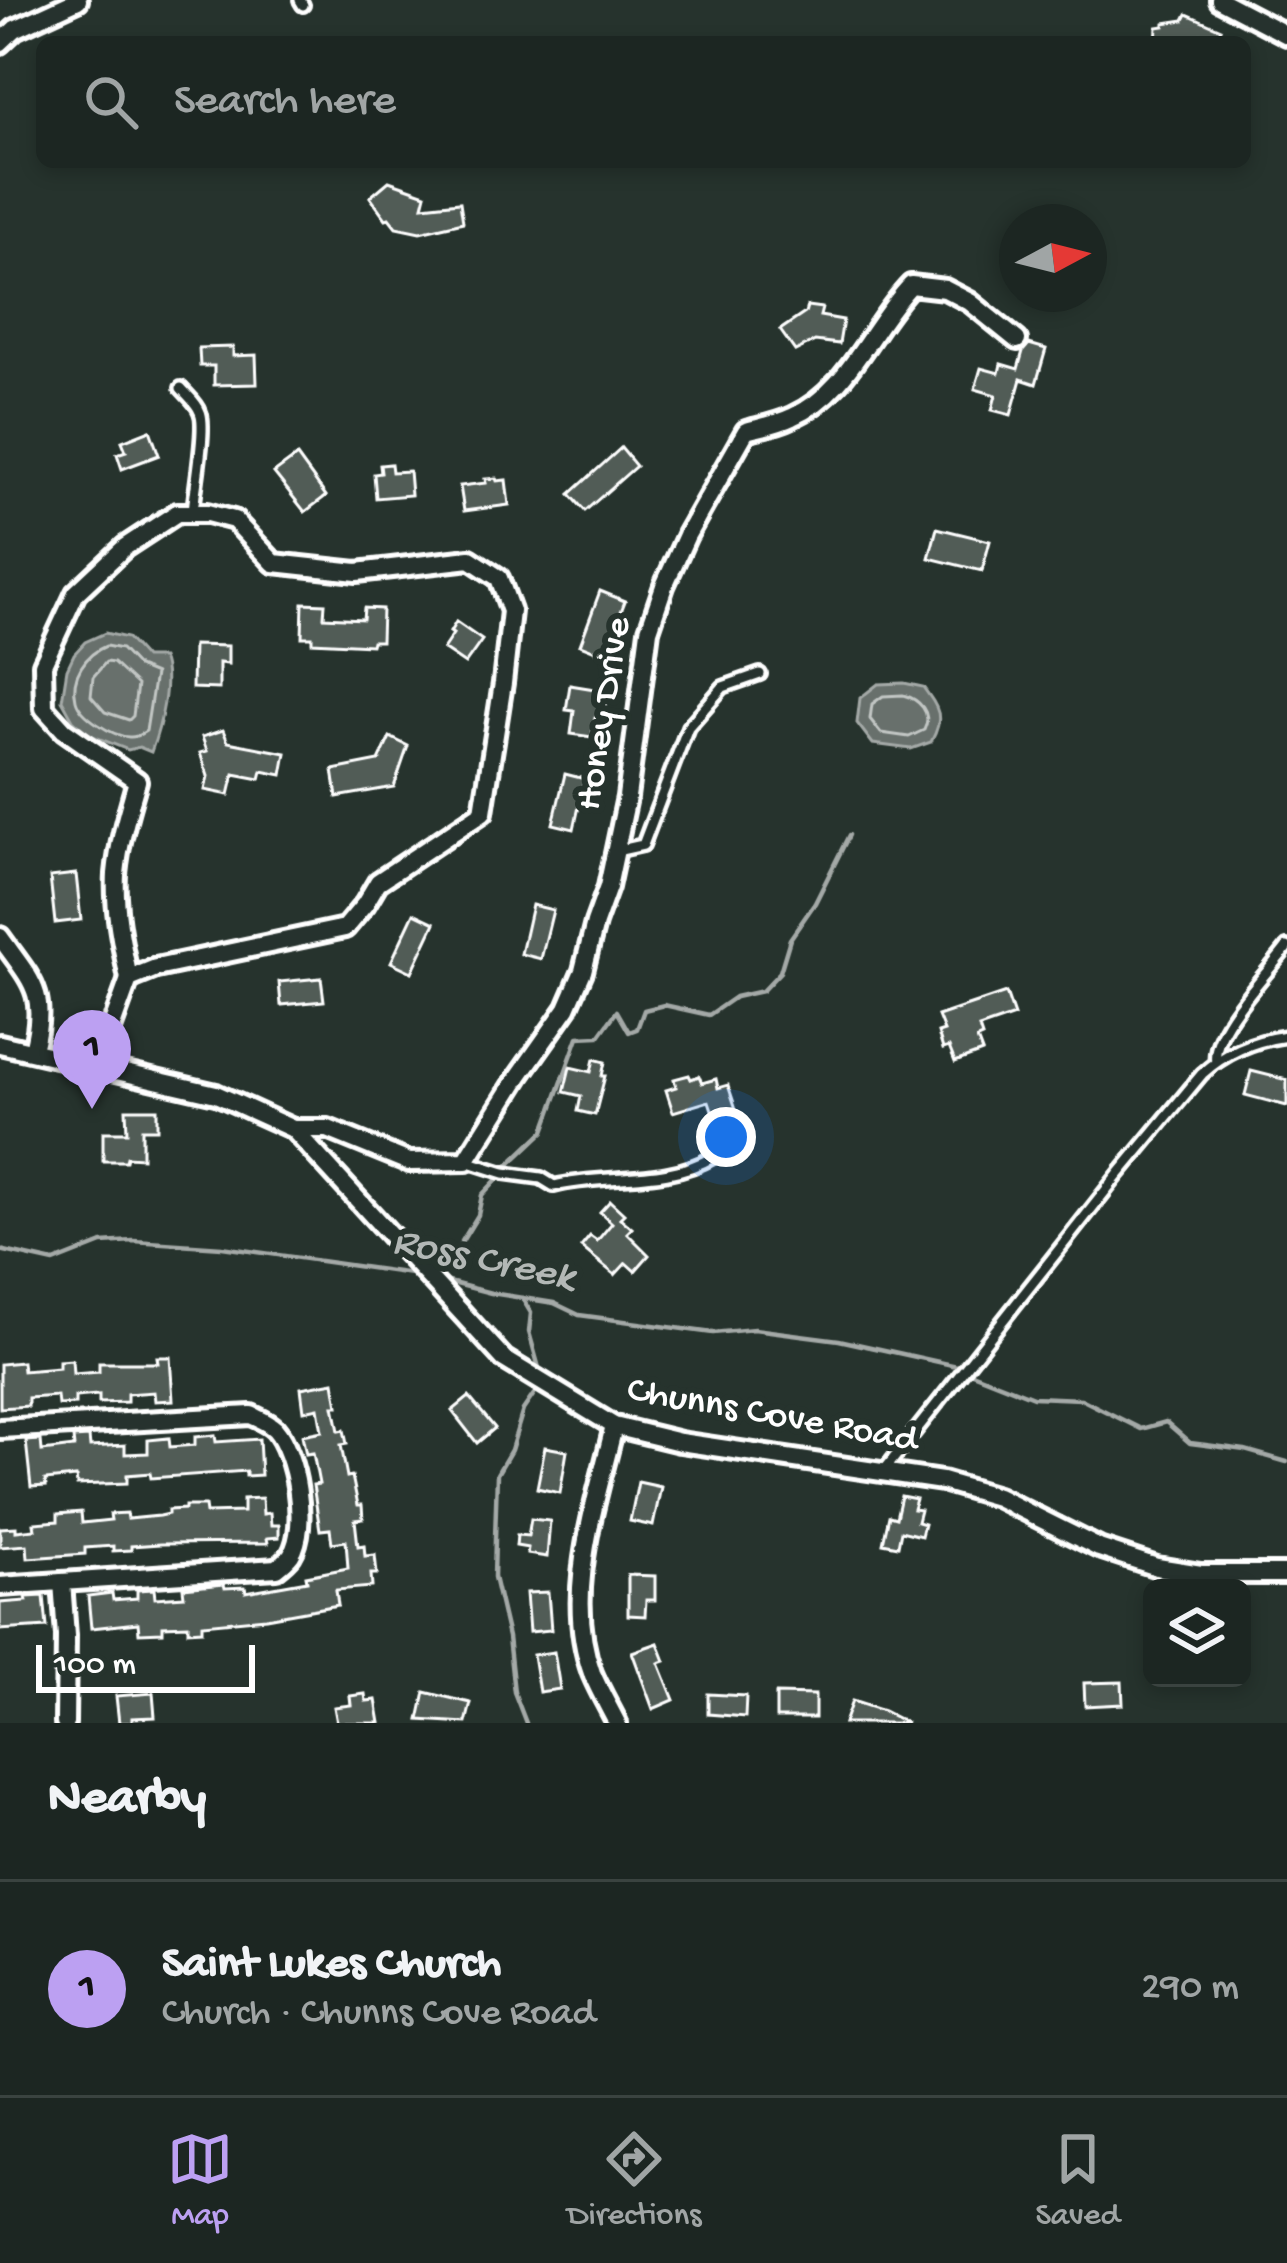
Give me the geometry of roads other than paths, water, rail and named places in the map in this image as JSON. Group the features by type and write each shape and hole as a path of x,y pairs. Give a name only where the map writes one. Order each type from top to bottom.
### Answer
{"street":[{"path":"0,44 16,29 78,0"},
{"path":"1220,0 1287,35"},
{"name":"Honey Drive","path":"466,1161 568,1008 583,970 608,887 627,797 649,630 687,535 746,431 792,417 824,398 911,285 945,289 970,302 1017,340"},
{"path":"97,1068 129,979 116,878 137,781 64,730 44,708 43,664 76,593 125,547 177,513 207,513 233,520 274,563 357,572 470,560 499,578 511,611 483,812 378,882 345,928 156,968 129,979"},
{"path":"0,937 37,993 40,1022 33,1050"},
{"name":"Chunns Cove Road","path":"0,1044 216,1094 293,1129 504,1360 614,1426 680,1442 942,1481 1017,1506 1099,1548 1157,1567 1201,1574 1287,1574"},
{"path":"293,1129 328,1129 410,1162 466,1161"},
{"path":"0,1430 250,1414 272,1424 288,1448 300,1528 290,1557 277,1568 0,1586"},
{"path":"614,1426 586,1548 581,1596 591,1669 617,1723"},
{"path":"62,1582 65,1723"}],"lane":[{"path":"181,388 200,410 204,428 193,513"},
{"path":"616,851 643,844 688,727 723,686 760,674"},
{"path":"1216,1062 1214,1052 1227,1022 1287,946"},
{"path":"884,1472 1202,1074 1255,1042 1287,1036"},
{"path":"466,1161 542,1178 554,1186 666,1172 713,1157"}],"water":[{"path":"105,633 127,638 145,658 162,658 165,692 151,752 139,747 128,750 90,735 73,720 62,700 74,654 85,642"},
{"path":"878,684 923,687 936,707 938,726 931,742 911,749 873,744 857,723 860,698"}],"waterway":[{"path":"505,1168 544,1131 578,1037 599,1036 617,1011 629,1032 637,1029 644,1010 664,1005 709,1015 735,997 762,991 780,972 790,939 815,903 849,835"},
{"path":"439,1279 478,1215 482,1195 499,1177"},
{"name":"Ross Creek","path":"0,1250 54,1262 102,1243 134,1241 222,1247 419,1275"},
{"name":"Ross Creek","path":"441,1280 554,1303 579,1315 713,1333 754,1329 839,1340 957,1366"},
{"path":"522,1298 531,1313 529,1332 539,1368"},
{"name":"Ross Creek","path":"972,1373 1033,1397 1081,1399 1141,1429 1166,1422 1190,1443 1245,1450 1287,1462"},
{"path":"526,1723 514,1692 494,1577 497,1474 534,1394"}],"place":[{"name":"Saint Lukes Church","path":"92,1109"}]}
